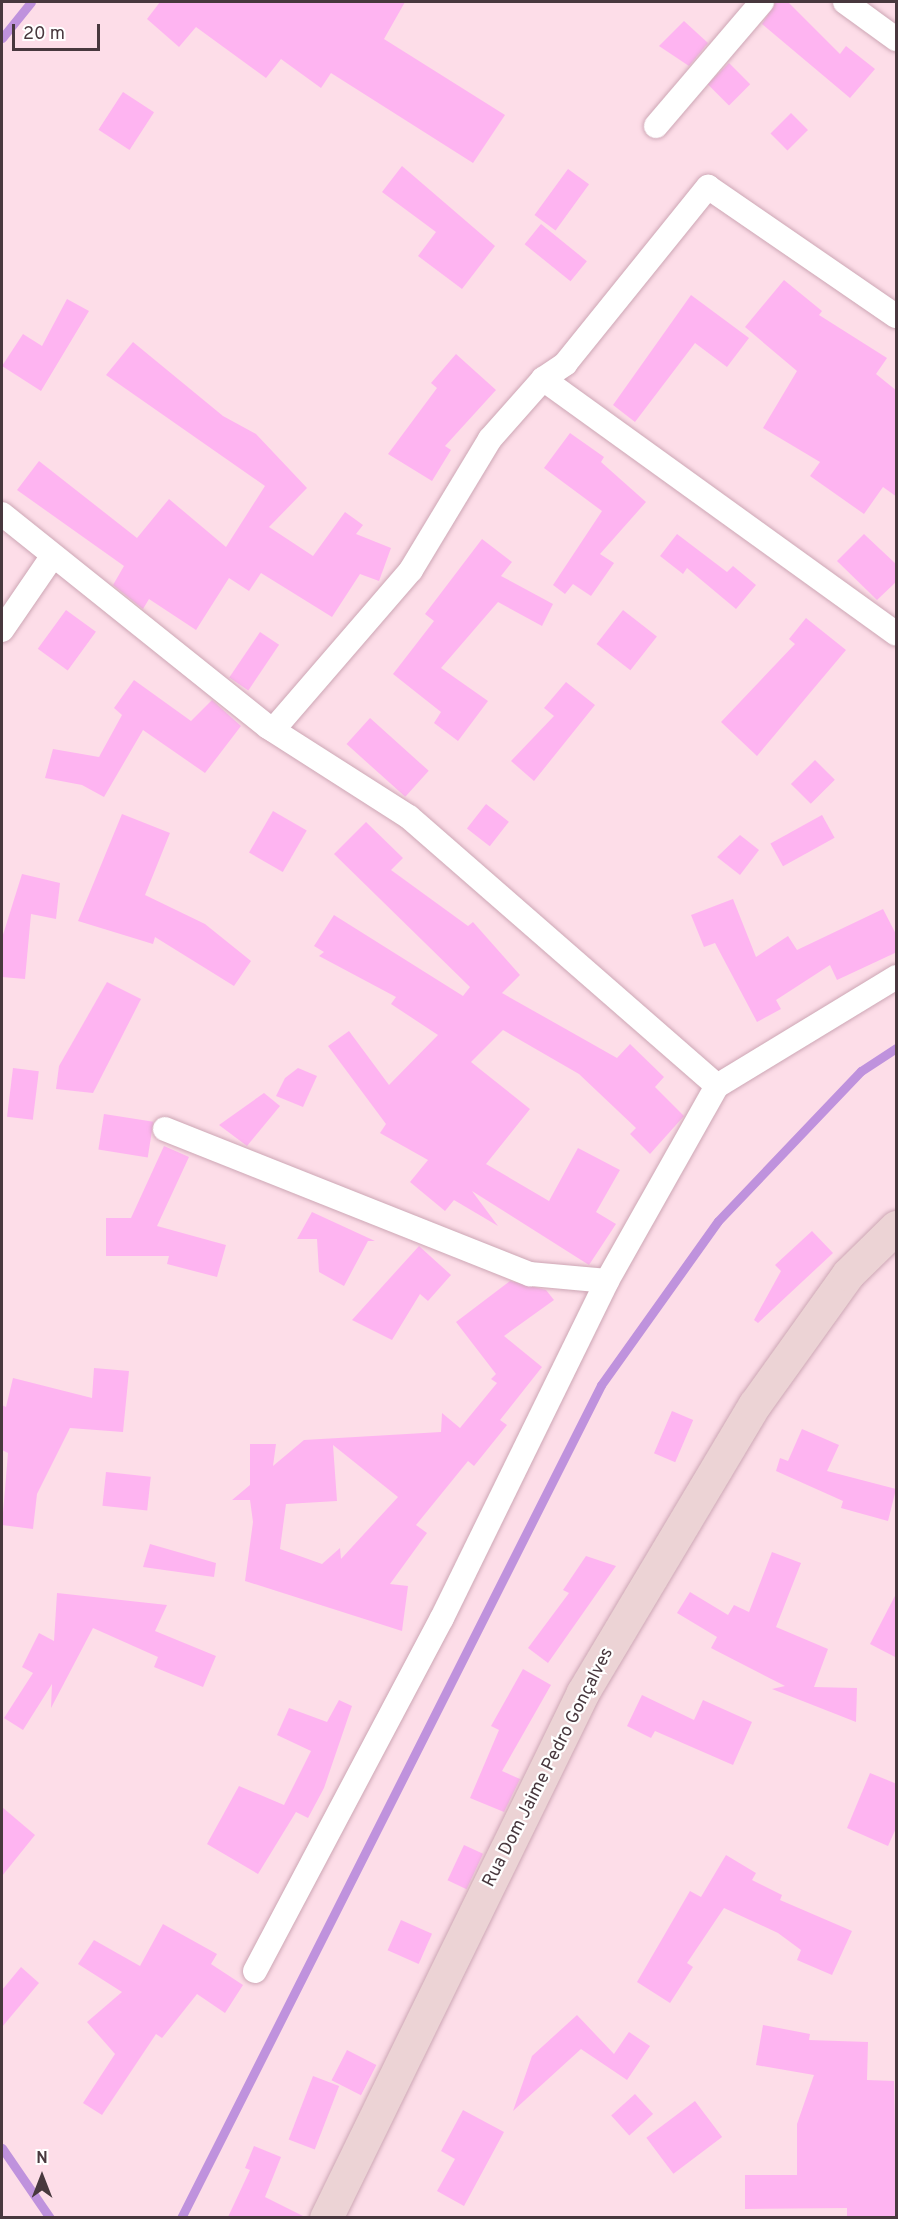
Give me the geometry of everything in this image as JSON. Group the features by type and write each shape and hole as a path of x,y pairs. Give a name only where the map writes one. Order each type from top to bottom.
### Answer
{"main road":[{"name":"Rua Dom Jaime Pedro Gonçalves","path":"326,2217 583,1692 754,1404 849,1274 897,1227"}],"street":[{"path":"656,126 762,2"},
{"path":"845,2 897,39"},
{"path":"273,730 411,570 490,439 543,379 565,364 708,187 897,316"},
{"path":"543,379 897,634"},
{"path":"2,514 52,557 273,730 410,818 717,1086"},
{"path":"2,630 52,557"},
{"path":"255,1971 442,1618 607,1281 717,1086 897,977"},
{"path":"165,1129 530,1274 607,1281"}],"building":[{"path":"160,2 405,2 384,39 505,115 473,163 331,73 321,88 281,59 266,78 196,27 179,47 147,19"},
{"path":"776,2 788,2 840,54 846,46 875,69 850,98 762,24"},
{"path":"684,21 708,43 689,66 659,46"},
{"path":"729,63 750,84 729,105 708,84"},
{"path":"123,92 154,112 130,150 98,130"},
{"path":"791,113 808,130 787,150 770,134"},
{"path":"402,166 495,246 462,289 418,256 436,232 382,192"},
{"path":"568,169 589,184 556,230 534,215"},
{"path":"541,224 587,261 570,281 525,244"},
{"path":"784,280 822,311 819,315 887,358 876,374 897,391 897,497 883,487 864,514 810,476 820,462 763,428 797,371 745,327"},
{"path":"691,295 749,338 727,367 695,343 635,422 613,405"},
{"path":"67,299 89,311 41,391 2,366 23,334 42,346"},
{"path":"133,342 223,416 256,434 307,488 269,527 313,556 345,512 363,525 356,534 391,548 379,581 360,574 332,617 261,573 249,591 229,578 196,630 149,599 143,609 113,585 124,566 17,490 39,461 137,538 169,499 226,547 265,486 106,375"},
{"path":"456,354 496,390 445,446 451,450 432,481 388,454 437,388 431,383"},
{"path":"570,433 604,457 601,462 646,502 600,554 614,563 591,596 573,584 565,594 553,585 602,511 544,468"},
{"path":"677,534 727,572 733,566 756,585 736,609 687,568 683,574 660,556"},
{"path":"864,534 897,565 897,581 877,600 837,561"},
{"path":"482,539 512,562 501,576 553,604 542,626 498,602 441,668 488,701 458,741 434,723 441,712 393,674 434,621 425,614"},
{"path":"66,610 96,632 68,671 38,649"},
{"path":"623,610 657,636 630,670 597,644"},
{"path":"806,618 846,650 757,756 721,722 795,644 789,639"},
{"path":"260,632 279,645 248,690 229,678"},
{"path":"134,680 191,721 212,700 241,726 205,773 143,730 104,797 82,785 45,778 53,749 99,757 122,715 114,708"},
{"path":"566,682 595,705 534,781 511,761 554,716 544,708"},
{"path":"370,718 429,771 405,797 347,744"},
{"path":"815,760 835,780 811,804 791,784"},
{"path":"486,804 509,822 490,846 467,828"},
{"path":"273,811 307,830 283,872 249,853"},
{"path":"122,814 170,833 145,895 205,924 251,961 234,986 155,937 153,944 78,921"},
{"path":"822,815 835,838 783,866 770,844"},
{"path":"366,822 403,858 391,870 468,926 473,922 520,975 502,993 617,1058 630,1044 664,1077 655,1087 684,1116 650,1154 630,1134 636,1128 579,1074 503,1030 471,1062 530,1109 486,1164 549,1201 578,1148 620,1170 596,1212 616,1224 589,1265 472,1191 498,1226 454,1200 445,1211 410,1182 428,1160 380,1133 386,1124 328,1046 349,1031 389,1085 438,1035 391,1004 396,997 319,956 324,952 314,946 334,915 463,996 470,987 334,854"},
{"path":"740,835 759,850 740,875 717,857"},
{"path":"22,874 60,883 56,919 31,914 25,979 2,977 2,938"},
{"path":"733,899 756,957 788,936 797,950 883,909 897,936 897,952 837,980 830,965 776,1000 781,1009 757,1022 715,943 704,947 691,915"},
{"path":"107,982 141,999 93,1093 56,1089 59,1066"},
{"path":"13,1068 39,1071 33,1120 7,1117"},
{"path":"298,1068 317,1076 303,1107 276,1096 285,1078"},
{"path":"264,1093 280,1106 247,1146 219,1125"},
{"path":"104,1114 153,1122 148,1157 98,1150"},
{"path":"164,1146 189,1157 157,1226 226,1245 217,1277 167,1264 169,1256 106,1256 106,1218 131,1218"},
{"path":"312,1212 375,1241 368,1241 344,1286 319,1272 317,1239 297,1239"},
{"path":"812,1231 833,1253 758,1323 754,1320 781,1271 775,1265"},
{"path":"419,1246 451,1275 428,1301 420,1294 392,1340 352,1320"},
{"path":"510,1281 546,1290 554,1300 504,1336 542,1367 500,1420 507,1425 474,1466 468,1461 416,1525 427,1533 390,1584 408,1586 402,1631 245,1581 253,1522 250,1500 232,1500 250,1485 250,1444 276,1444 273,1466 304,1440 441,1432 442,1413 460,1428 497,1383 491,1379 496,1374 456,1322","holes":["333,1445 398,1497 341,1559 340,1548 322,1564 280,1549 286,1504 337,1501"]},
{"path":"94,1368 129,1371 123,1432 70,1428 37,1494 33,1529 2,1525 8,1453 2,1450 2,1405 6,1407 13,1378 92,1398"},
{"path":"672,1411 693,1420 675,1462 654,1453"},
{"path":"802,1429 839,1445 827,1471 896,1489 888,1521 841,1508 843,1501 776,1471 780,1458 788,1461"},
{"path":"106,1472 151,1477 147,1511 102,1506"},
{"path":"150,1544 216,1563 214,1577 143,1567"},
{"path":"772,1552 801,1563 776,1627 828,1649 814,1687 857,1688 856,1722 772,1689 785,1686 711,1648 717,1637 677,1613 690,1592 728,1615 734,1605 749,1612"},
{"path":"586,1556 616,1566 548,1663 528,1648 569,1593 563,1590"},
{"path":"897,1592 897,1658 870,1644"},
{"path":"57,1593 167,1605 155,1631 216,1656 203,1687 154,1667 158,1657 93,1628 51,1708 52,1684 23,1730 4,1718 33,1673 22,1667 39,1633 54,1641"},
{"path":"523,1669 551,1685 502,1771 520,1779 504,1812 470,1798 499,1730 491,1726"},
{"path":"642,1695 694,1720 703,1700 752,1722 733,1765 655,1731 651,1738 627,1726"},
{"path":"339,1700 352,1706 324,1788 308,1818 296,1812 258,1874 207,1844 239,1786 284,1805 311,1751 277,1735 289,1708 327,1722"},
{"path":"870,1773 897,1784 897,1826 888,1846 847,1828"},
{"path":"2,1807 35,1835 2,1876"},
{"path":"464,1845 483,1854 467,1889 448,1880"},
{"path":"726,1855 756,1873 752,1880 782,1895 780,1900 852,1931 832,1975 797,1960 801,1950 778,1933 724,1908 687,1963 693,1967 670,2003 637,1982 690,1891 701,1897"},
{"path":"401,1920 432,1934 419,1964 388,1950"},
{"path":"163,1924 217,1954 211,1964 243,1985 225,2013 197,1994 162,2038 156,2034 102,2115 83,2103 115,2054 87,2022 122,1992 78,1964 94,1940 140,1966"},
{"path":"21,1967 39,1983 2,2027 2,1990"},
{"path":"577,2015 614,2054 629,2032 650,2046 627,2080 581,2049 513,2111 532,2056"},
{"path":"763,2025 810,2034 809,2040 868,2042 867,2080 894,2081 897,2217 847,2217 847,2208 745,2209 745,2175 797,2175 797,2124 814,2075 756,2065"},
{"path":"347,2050 376,2065 361,2095 332,2080"},
{"path":"313,2076 339,2086 315,2150 289,2139"},
{"path":"635,2094 653,2114 629,2135 611,2115"},
{"path":"695,2101 722,2137 673,2174 646,2138"},
{"path":"463,2110 504,2132 464,2206 437,2191 455,2159 441,2151"},
{"path":"254,2146 281,2157 265,2197 305,2217 228,2217 250,2170 245,2168"}],"waterway":[{"path":"2,38 31,2"},
{"path":"181,2218 601,1385 718,1221 861,1071 896,1048"},
{"path":"2,2148 50,2218"}]}
